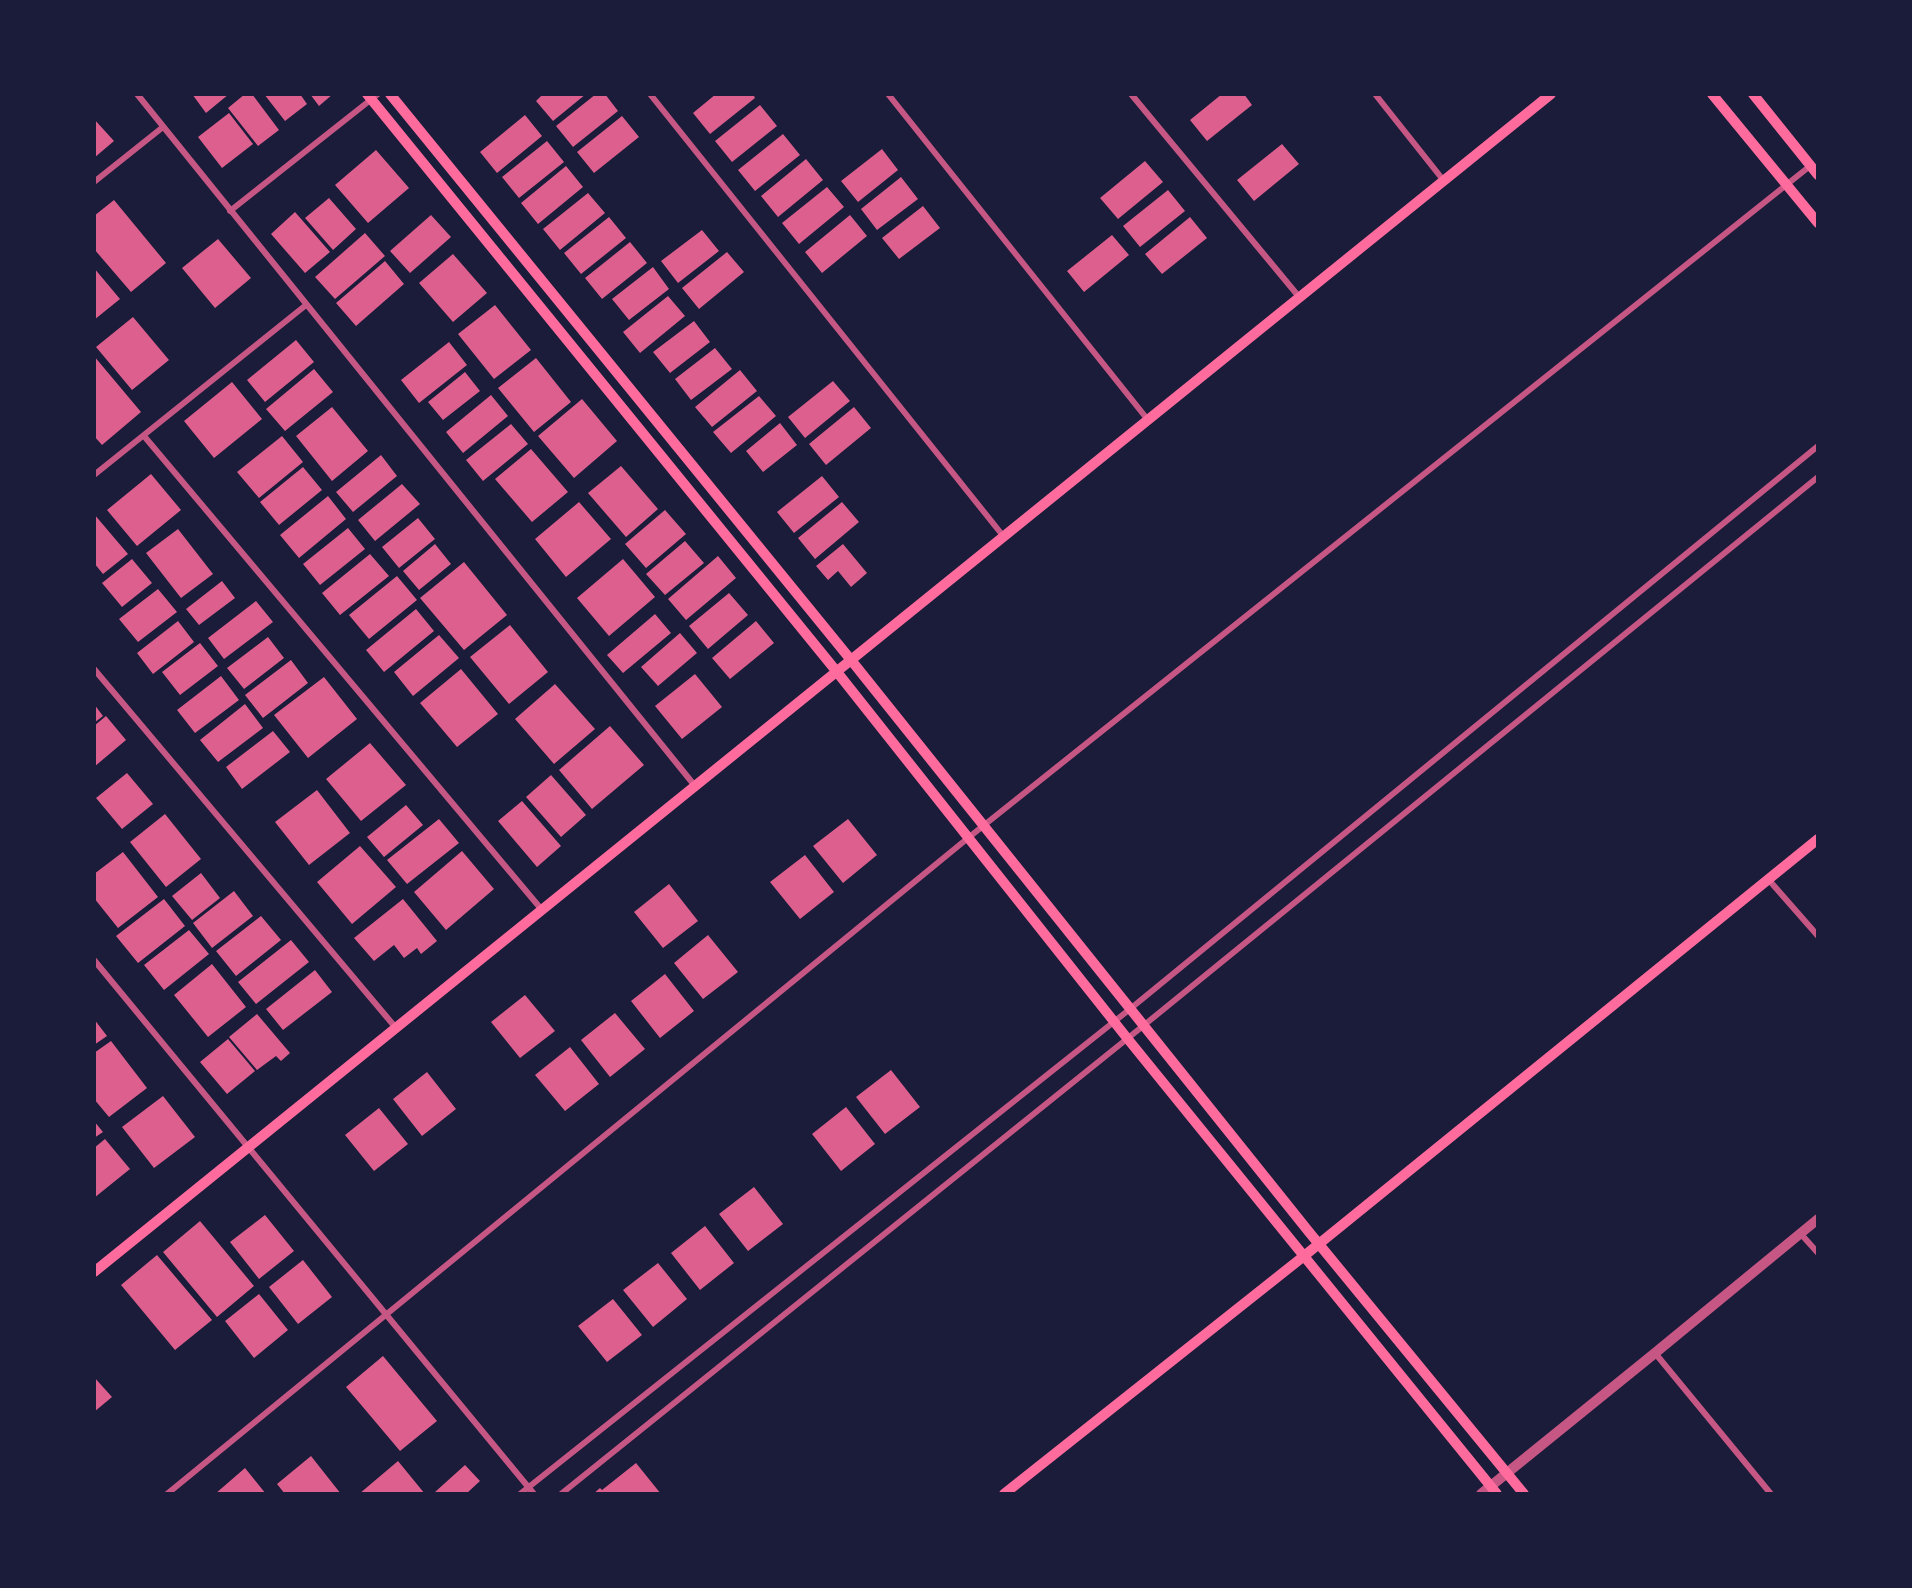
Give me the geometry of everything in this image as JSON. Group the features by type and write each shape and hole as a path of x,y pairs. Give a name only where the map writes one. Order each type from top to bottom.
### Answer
{"main road":[{"path":"390,94 851,660 1318,1243 1524,1494"},
{"path":"94,1272 1551,94"},
{"path":"1712,94 1818,224"},
{"path":"1753,94 1814,171"},
{"path":"372,96 837,672 1127,1038 1494,1490"},
{"path":"1004,1494 1304,1256 1818,839"}],"street":[{"path":"137,94 695,786"},
{"path":"650,94 1004,537"},
{"path":"888,94 1148,420"},
{"path":"1131,94 1300,298"},
{"path":"1375,94 1444,182"},
{"path":"231,211 372,96"},
{"path":"94,182 163,127"},
{"path":"167,1494 968,838 1787,185 1814,171"},
{"path":"94,475 306,305"},
{"path":"144,436 542,910"},
{"path":"520,1494 1115,1022 1818,446"},
{"path":"561,1494 1143,1026 1818,477"},
{"path":"94,669 396,1028"},
{"path":"1768,879 1818,936"},
{"path":"94,960 534,1494"},
{"path":"1481,1494 1494,1490 1508,1473 1818,1219"},
{"path":"1800,1233 1818,1253"},
{"path":"1655,1353 1771,1494"}],"building":[{"path":"192,94 229,94 206,113"},
{"path":"245,94 252,94 279,130 258,146 228,108"},
{"path":"264,94 300,94 307,104 285,121"},
{"path":"310,94 333,94 319,106"},
{"path":"543,94 586,94 553,121 536,101"},
{"path":"596,94 605,94 618,111 573,147 556,126"},
{"path":"716,94 753,94 755,98 710,134 693,113"},
{"path":"1222,94 1244,94 1252,105 1207,141 1190,120"},
{"path":"760,105 777,126 732,162 715,141"},
{"path":"229,113 253,144 222,168 198,137"},
{"path":"525,115 542,136 497,173 480,152"},
{"path":"622,116 639,137 594,173 577,152"},
{"path":"94,119 114,141 94,158"},
{"path":"783,134 800,155 755,191 738,170"},
{"path":"547,141 564,162 519,198 502,177"},
{"path":"1282,144 1299,164 1254,201 1237,180"},
{"path":"882,149 898,170 858,202 841,181"},
{"path":"376,150 409,188 368,223 335,185"},
{"path":"806,159 823,180 778,217 761,196"},
{"path":"1145,161 1163,182 1118,219 1100,198"},
{"path":"566,166 583,187 538,224 521,203"},
{"path":"901,177 918,199 877,230 861,209"},
{"path":"827,187 844,207 799,244 782,223"},
{"path":"1168,190 1185,211 1140,247 1123,226"},
{"path":"588,193 605,213 560,250 543,229"},
{"path":"329,198 356,229 333,250 305,218"},
{"path":"114,200 166,263 131,292 94,249 94,216"},
{"path":"923,206 940,228 899,259 882,238"},
{"path":"295,212 330,252 305,273 271,234"},
{"path":"431,215 451,237 410,273 390,251"},
{"path":"850,215 867,236 822,273 805,252"},
{"path":"609,217 626,238 581,274 564,253"},
{"path":"1190,217 1207,238 1162,274 1145,254"},
{"path":"702,230 719,251 678,283 661,261"},
{"path":"365,233 385,256 335,299 315,277"},
{"path":"1112,235 1129,255 1084,292 1067,271"},
{"path":"218,239 251,278 215,308 182,268"},
{"path":"630,242 647,263 602,299 585,278"},
{"path":"727,252 744,272 699,309 682,288"},
{"path":"453,254 487,293 453,322 419,283"},
{"path":"385,261 404,284 356,326 336,303"},
{"path":"653,267 669,289 629,320 612,299"},
{"path":"94,268 120,299 94,320"},
{"path":"668,296 685,316 640,353 623,332"},
{"path":"495,305 531,350 494,379 458,334"},
{"path":"133,317 169,360 132,390 96,347"},
{"path":"694,321 710,342 670,373 653,352"},
{"path":"296,340 314,362 265,402 247,380"},
{"path":"449,342 467,365 419,403 401,380"},
{"path":"715,348 732,369 691,400 675,379"},
{"path":"94,356 141,412 102,445 94,436"},
{"path":"536,358 571,402 534,432 498,388"},
{"path":"314,369 333,392 285,431 266,409"},
{"path":"740,370 757,391 712,427 695,407"},
{"path":"465,372 480,391 443,420 428,402"},
{"path":"833,381 850,401 805,438 788,417"},
{"path":"232,382 262,419 214,458 184,421"},
{"path":"491,395 508,416 463,453 446,432"},
{"path":"759,396 776,416 731,453 713,432"},
{"path":"582,399 617,441 574,478 538,436"},
{"path":"332,407 368,451 332,481 296,436"},
{"path":"854,407 871,428 826,465 809,444"},
{"path":"780,423 797,445 763,472 746,451"},
{"path":"511,424 528,444 483,481 466,460"},
{"path":"282,436 303,462 259,498 237,472"},
{"path":"531,449 568,492 532,522 495,479"},
{"path":"381,455 397,476 353,512 336,492"},
{"path":"621,466 658,509 626,537 588,493"},
{"path":"303,467 322,490 279,525 260,502"},
{"path":"151,474 181,510 137,546 107,510"},
{"path":"822,476 839,497 794,533 777,512"},
{"path":"402,484 420,504 375,541 358,520"},
{"path":"328,496 346,519 299,558 280,535"},
{"path":"579,502 611,539 566,577 535,539"},
{"path":"842,502 859,522 815,559 798,538"},
{"path":"665,510 686,534 646,568 625,544"},
{"path":"94,514 128,554 103,574 94,563"},
{"path":"418,518 435,539 399,568 382,547"},
{"path":"348,528 365,549 320,585 303,564"},
{"path":"178,529 213,574 181,598 146,553"},
{"path":"685,541 704,563 665,595 646,574"},
{"path":"435,544 451,564 419,590 403,571"},
{"path":"843,544 867,573 851,587 838,571 828,580 816,566"},
{"path":"370,554 389,576 340,615 322,593"},
{"path":"718,556 736,578 686,620 668,599"},
{"path":"132,559 152,583 122,607 102,583"},
{"path":"623,559 655,597 609,636 577,598"},
{"path":"464,562 507,615 464,650 420,598"},
{"path":"397,576 417,600 369,639 349,615"},
{"path":"222,581 235,598 199,625 186,609"},
{"path":"158,589 177,612 138,642 119,619"},
{"path":"729,593 748,615 708,649 689,626"},
{"path":"256,601 273,622 224,659 208,638"},
{"path":"416,609 434,631 384,672 366,650"},
{"path":"655,614 671,633 623,673 607,655"},
{"path":"178,621 194,642 153,674 137,653"},
{"path":"756,621 774,643 730,679 712,658"},
{"path":"510,625 548,672 509,704 470,657"},
{"path":"680,633 697,653 658,686 641,667"},
{"path":"439,635 459,658 413,696 394,672"},
{"path":"268,637 284,658 244,689 227,668"},
{"path":"200,643 218,666 180,695 162,672"},
{"path":"291,660 308,683 263,718 245,695"},
{"path":"461,669 498,714 457,747 420,703"},
{"path":"695,674 722,707 682,739 655,706"},
{"path":"221,676 239,700 195,733 177,710"},
{"path":"324,677 357,719 308,758 274,715"},
{"path":"555,684 595,729 554,764 515,719"},
{"path":"94,704 103,716 94,723"},
{"path":"245,704 263,728 218,762 200,740"},
{"path":"106,716 126,740 94,767 94,726"},
{"path":"610,726 644,765 592,809 559,770"},
{"path":"273,731 290,752 242,789 226,767"},
{"path":"370,743 406,785 361,821 326,779"},
{"path":"127,773 153,804 122,829 96,798"},
{"path":"551,775 586,815 561,837 526,797"},
{"path":"317,790 350,833 309,865 275,822"},
{"path":"522,801 561,846 537,867 498,821"},
{"path":"406,805 423,825 384,857 367,837"},
{"path":"165,814 201,859 166,887 130,842"},
{"path":"439,819 459,843 407,884 387,860"},
{"path":"848,819 877,855 843,883 813,846"},
{"path":"360,846 396,887 352,924 317,882"},
{"path":"462,851 494,889 446,930 414,892"},
{"path":"123,852 158,897 118,928 94,898 94,874"},
{"path":"805,855 834,892 800,919 770,882"},
{"path":"201,873 220,898 192,920 172,896"},
{"path":"669,884 698,921 663,948 634,912"},
{"path":"234,891 253,916 212,948 193,923"},
{"path":"164,899 185,926 138,963 116,936"},
{"path":"403,899 437,941 421,954 417,948 404,958 394,945 374,961 354,938"},
{"path":"261,916 281,940 236,976 216,951"},
{"path":"189,930 209,954 164,990 144,965"},
{"path":"708,935 738,972 703,999 674,963"},
{"path":"291,940 309,962 256,1004 238,982"},
{"path":"212,964 246,1007 208,1037 174,995"},
{"path":"315,970 332,992 283,1030 266,1009"},
{"path":"665,974 694,1011 660,1038 631,1001"},
{"path":"525,995 555,1031 520,1058 491,1022"},
{"path":"615,1013 645,1049 610,1077 581,1040"},
{"path":"257,1014 290,1053 281,1061 276,1056 257,1070 229,1037"},
{"path":"94,1019 107,1036 94,1045"},
{"path":"228,1039 255,1071 227,1094 200,1062"},
{"path":"111,1041 147,1088 109,1117 94,1099 94,1053"},
{"path":"570,1047 599,1084 565,1111 535,1075"},
{"path":"891,1070 920,1107 885,1134 856,1097"},
{"path":"427,1072 456,1109 422,1136 393,1099"},
{"path":"163,1096 195,1137 154,1168 122,1127"},
{"path":"846,1107 875,1144 841,1171 812,1134"},
{"path":"379,1108 408,1144 374,1171 345,1135"},
{"path":"94,1121 103,1132 94,1138"},
{"path":"105,1139 130,1169 94,1198 94,1148"},
{"path":"754,1187 783,1224 748,1251 719,1214"},
{"path":"265,1215 294,1251 259,1279 230,1242"},
{"path":"200,1221 254,1286 217,1317 163,1252"},
{"path":"705,1226 734,1263 700,1290 671,1253"},
{"path":"157,1255 212,1320 175,1350 121,1285"},
{"path":"303,1260 332,1297 298,1324 269,1287"},
{"path":"658,1263 687,1299 653,1327 623,1290"},
{"path":"259,1294 288,1330 254,1358 225,1321"},
{"path":"613,1299 642,1335 607,1362 578,1326"},
{"path":"383,1356 437,1421 400,1451 346,1387"},
{"path":"94,1377 112,1397 94,1412"},
{"path":"311,1456 341,1494 285,1494 277,1484"},
{"path":"398,1461 425,1494 359,1494"},
{"path":"636,1463 661,1494 593,1494 600,1488 602,1490"},
{"path":"465,1465 480,1481 466,1494 436,1494 435,1492"},
{"path":"245,1468 266,1494 215,1494"}]}
